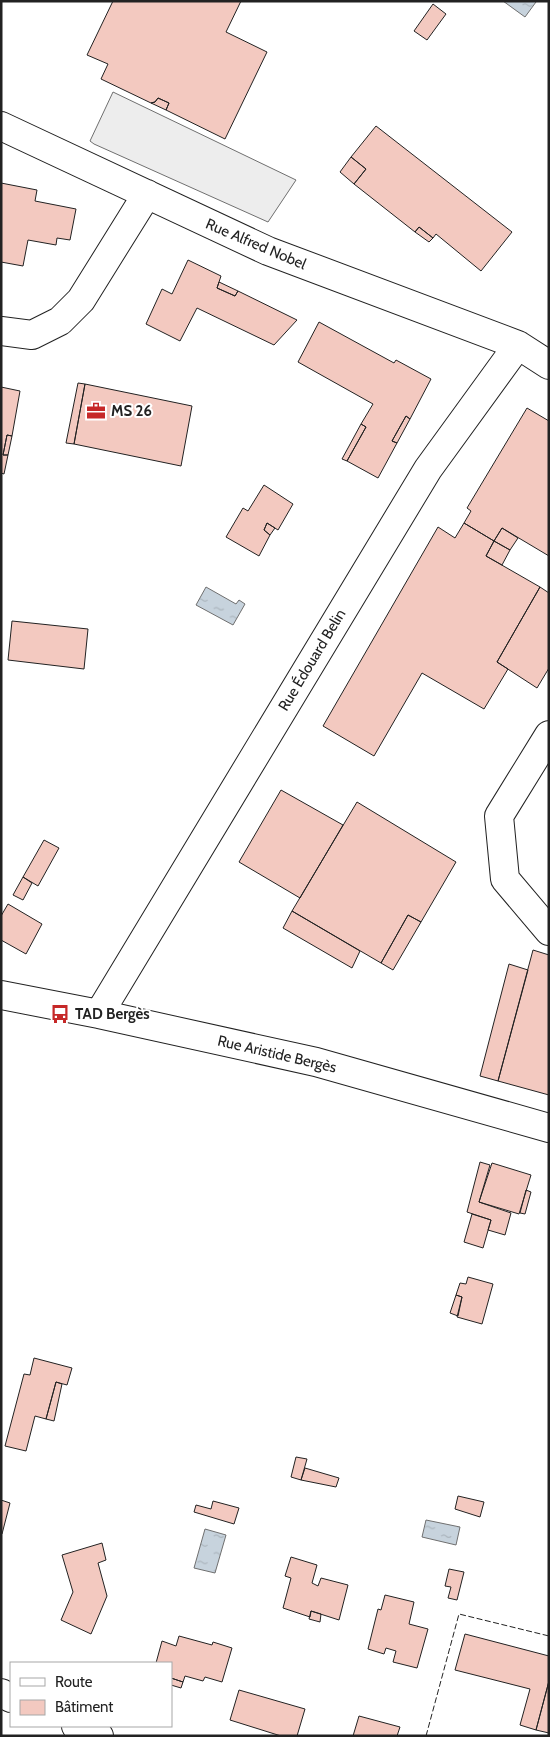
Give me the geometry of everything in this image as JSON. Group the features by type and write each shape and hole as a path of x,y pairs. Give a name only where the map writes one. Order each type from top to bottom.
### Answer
{"street":[{"name":"Rue Alfred Nobel","path":"1,126 268,251 518,345"},
{"path":"1,332 32,335 60,321 81,300 146,194"},
{"path":"518,345 549,365"},
{"name":"Rue Édouard Belin","path":"99,1014 428,469 518,345"},
{"path":"549,735 499,816 505,879 549,930"},
{"name":"Rue Aristide Bergès","path":"1,995 99,1014 316,1062 549,1128"},
{"path":"78,1727 99,1736"}],"shaded area":[{"path":"113,92 296,180 268,222 94,144 90,141"}],"water":[{"path":"503,1 536,1 536,2 525,17"},
{"path":"206,587 236,604 239,600 245,604 233,625 196,605"},
{"path":"426,1520 460,1527 456,1545 422,1537"},
{"path":"205,1529 226,1535 215,1573 194,1568"}],"building":[{"path":"113,1 241,1 226,32 267,52 225,139 166,110 169,103 158,98 155,102 151,103 101,79 108,64 87,55"},
{"path":"433,4 446,14 427,40 414,31"},
{"path":"158,98 169,103 166,110 151,103 155,102"},
{"path":"376,126 512,232 481,271 436,234 433,238 419,227 415,232 354,184 366,169 351,157"},
{"path":"351,157 366,169 354,184 340,172"},
{"path":"1,183 37,190 35,201 76,209 70,240 57,238 56,245 28,240 23,266 1,262"},
{"path":"419,227 433,238 429,242 415,232"},
{"path":"188,260 221,276 217,288 235,296 238,291 297,320 274,345 197,308 180,341 146,324 162,289 172,294"},
{"path":"219,282 238,291 235,296 217,288"},
{"path":"319,322 394,363 396,360 431,379 410,419 406,416 392,441 397,443 378,478 347,461 366,427 361,424 373,404 298,362"},
{"path":"78,383 85,384 74,444 66,443"},
{"path":"85,384 192,406 181,466 74,444"},
{"path":"1,387 20,391 12,436 7,435 3,455 8,455 4,474 1,473"},
{"path":"527,408 549,421 549,556 502,528 494,541 464,523 471,511 467,508"},
{"path":"406,416 410,419 397,443 392,441"},
{"path":"361,424 366,427 347,461 342,459"},
{"path":"7,435 12,436 8,455 3,455"},
{"path":"264,485 293,504 278,530 267,523 264,530 270,535 259,556 226,537 243,508 248,511"},
{"path":"267,523 275,528 270,535 264,530"},
{"path":"464,523 494,541 486,556 540,587 497,662 508,669 484,709 422,673 374,756 323,726 438,527 455,538"},
{"path":"502,528 518,538 510,550 494,541"},
{"path":"494,541 510,550 502,565 486,556"},
{"path":"540,587 549,593 549,668 537,688 497,662"},
{"path":"12,621 88,629 84,669 8,660"},
{"path":"281,790 343,825 300,898 239,862"},
{"path":"357,802 456,862 421,922 408,915 381,963 292,911"},
{"path":"44,840 59,848 38,886 23,877"},
{"path":"23,877 32,883 23,900 13,895"},
{"path":"8,904 42,924 26,954 1,940 1,916"},
{"path":"292,911 360,951 352,968 283,928"},
{"path":"408,915 421,922 393,970 381,963"},
{"path":"533,950 549,955 549,1095 498,1081"},
{"path":"509,964 528,970 498,1081 480,1076"},
{"path":"480,1162 490,1165 479,1202 511,1213 505,1235 488,1230 491,1220 467,1212"},
{"path":"492,1163 531,1175 519,1214 479,1202"},
{"path":"526,1190 531,1192 525,1214 520,1213"},
{"path":"472,1214 491,1220 483,1248 464,1242"},
{"path":"468,1277 493,1284 482,1324 457,1317 462,1297 456,1295 460,1283 466,1284"},
{"path":"456,1295 462,1297 458,1316 450,1313"},
{"path":"34,1358 72,1368 67,1385 56,1382 46,1419 35,1416 26,1451 5,1446 24,1374 30,1375"},
{"path":"56,1382 62,1384 54,1421 46,1419"},
{"path":"296,1457 307,1459 301,1480 291,1477"},
{"path":"305,1468 339,1478 336,1487 301,1480"},
{"path":"458,1496 484,1502 480,1517 455,1509"},
{"path":"1,1500 10,1503 2,1534 1,1534"},
{"path":"213,1501 239,1508 234,1524 194,1512 196,1505 211,1509"},
{"path":"102,1543 106,1560 98,1563 107,1596 91,1634 61,1620 73,1592 62,1555"},
{"path":"291,1557 317,1565 312,1583 318,1586 321,1578 348,1585 339,1620 311,1611 310,1617 283,1608 291,1578 285,1576"},
{"path":"449,1569 464,1572 457,1600 448,1598 451,1587 445,1586"},
{"path":"385,1595 414,1602 409,1624 428,1629 417,1668 393,1662 396,1651 386,1648 384,1654 368,1649 378,1609 381,1610"},
{"path":"311,1611 321,1614 320,1622 309,1619"},
{"path":"465,1634 549,1656 549,1681 536,1730 520,1725 530,1689 455,1670"},
{"path":"179,1636 212,1645 213,1642 232,1648 222,1682 205,1677 203,1681 185,1676 183,1682 172,1678 172,1662 156,1662 162,1641 176,1646"},
{"path":"172,1678 183,1682 181,1688 172,1685"},
{"path":"549,1681 549,1733 536,1730"},
{"path":"239,1690 305,1709 297,1736 281,1736 230,1720"},
{"path":"359,1716 400,1727 397,1736 353,1736"}],"fence":[{"path":"426,1736 459,1614 549,1636"}],"place":[{"name":"MS 26","path":"96,411"},
{"name":"TAD Bergès","path":"60,1014"}]}
